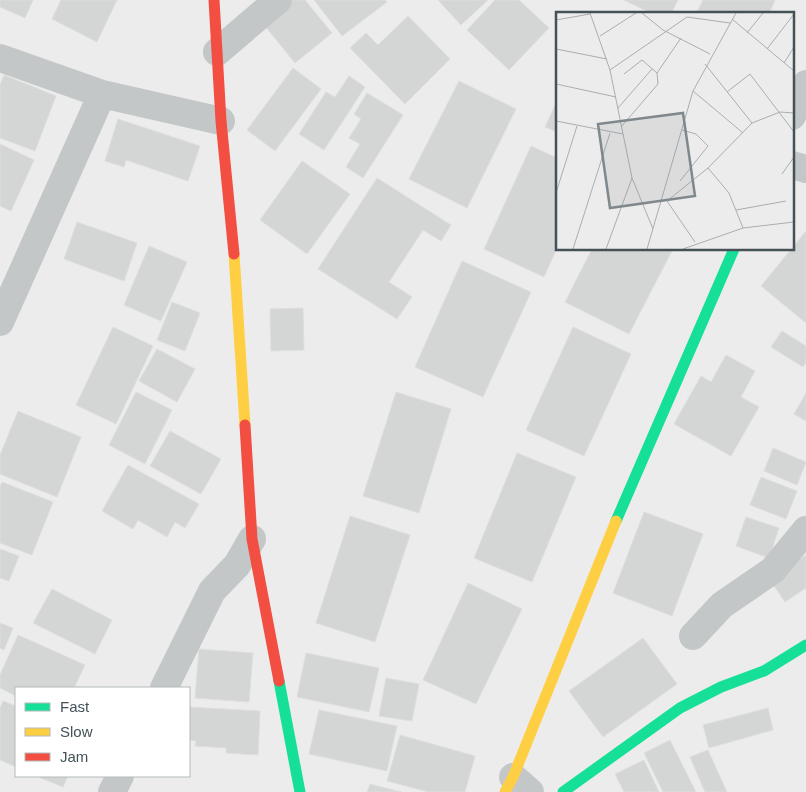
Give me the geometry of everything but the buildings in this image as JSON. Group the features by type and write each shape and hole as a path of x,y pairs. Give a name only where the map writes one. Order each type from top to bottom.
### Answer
{"street":[{"path":"214,0 221,121 232,228 252,539 300,792"},
{"path":"217,52 278,0"},
{"path":"0,58 102,94 221,121"},
{"path":"794,111 806,84"},
{"path":"0,322 102,94"},
{"path":"516,787 634,478 734,250"},
{"path":"693,636 722,605 773,570 806,530"},
{"path":"164,687 212,591 237,566 252,539"},
{"path":"564,792 680,708 721,687 764,671 806,645"},
{"path":"112,792 120,777"}],"traffic: fast":[{"path":"616,521 734,250"},
{"path":"563,792 680,708 721,687 764,671 806,645"},
{"path":"279,681 300,792"}],"traffic: slow":[{"path":"234,254 245,425"},
{"path":"505,792 513,777 616,521"}],"traffic: jam":[{"path":"214,0 221,121 234,254"},
{"path":"245,425 252,539 279,681"}]}
